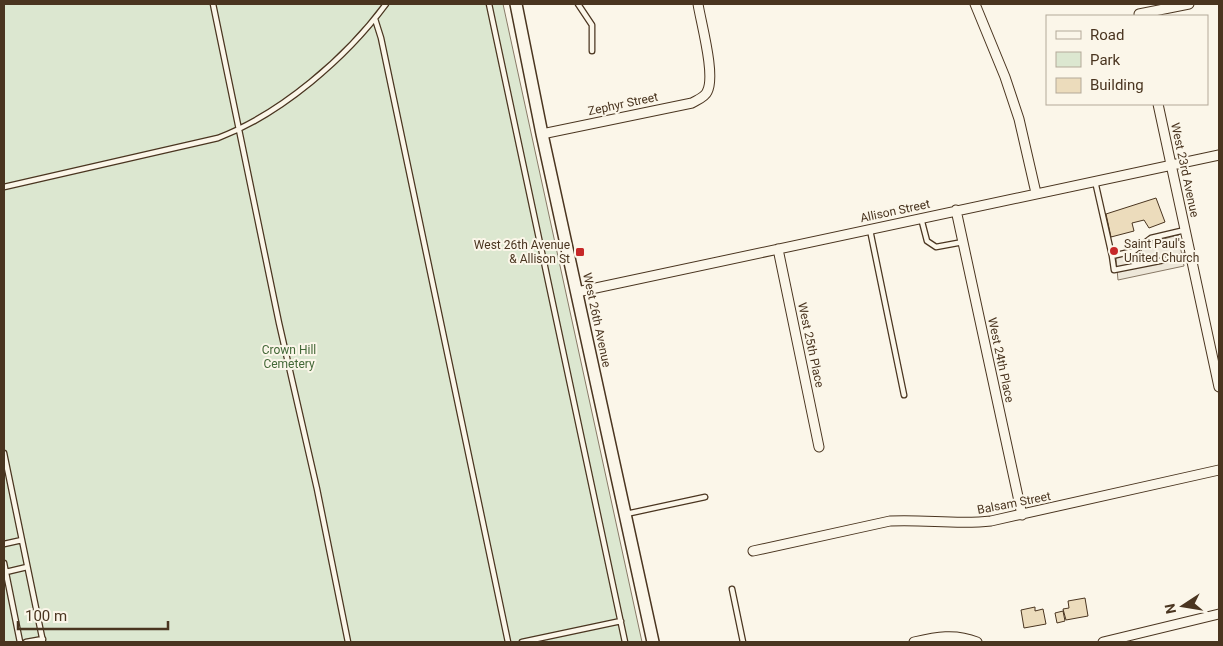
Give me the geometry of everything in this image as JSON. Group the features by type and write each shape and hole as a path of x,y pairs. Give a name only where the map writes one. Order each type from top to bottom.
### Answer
{"street":[{"name":"West 26th Avenue","path":"516,4 542,134 653,642"},
{"name":"Zephyr Street","path":"542,134 692,103 706,94 711,83 710,70 698,4"},
{"path":"975,4 1005,77 1019,119 1036,193"},
{"path":"1137,4 1140,15 1190,4"},
{"name":"West 23rd Avenue","path":"1158,105 1219,387"},
{"name":"Allison Street","path":"577,292 1219,155"},
{"name":"West 24th Place","path":"956,210 1022,516"},
{"name":"West 25th Place","path":"778,249 819,447"},
{"name":"Balsam Street","path":"753,551 890,522 910,520 971,523 1022,516 1219,470"},
{"path":"1103,642 1219,614"},
{"path":"914,642 944,636 960,636 977,642"}],"lane":[{"path":"213,4 278,323 316,489 348,642"},
{"path":"4,187 218,138 239,130 274,110 318,75 353,42 375,19 386,4"},
{"path":"490,4 625,642"},
{"path":"578,4 592,25 592,51"},
{"path":"375,19 381,38 508,642"},
{"path":"1095,181 1114,270 1190,255"},
{"path":"922,218 927,241 936,247 963,242"},
{"path":"870,229 904,395"},
{"path":"1112,256 1134,251 1151,238 1185,230"},
{"path":"4,452 6,470 43,640 26,642"},
{"path":"625,514 705,497"},
{"path":"4,544 22,540"},
{"path":"4,563 20,642"},
{"path":"6,572 27,567"},
{"path":"732,589 743,642"},
{"path":"522,642 621,621"}],"green space":[{"name":"Crown Hill Cemetery","path":"4,4 503,4 642,642 4,642"}],"shaded area":[{"path":"1178,235 1184,266 1118,280 1116,258 1141,251 1149,243"}],"building":[{"path":"1156,198 1165,222 1149,228 1144,220 1132,223 1134,231 1111,237 1106,214"},
{"path":"1085,598 1088,616 1066,620 1063,609 1069,608 1068,601"},
{"path":"1035,607 1035,611 1043,609 1046,624 1024,628 1021,610"},
{"path":"1063,611 1065,621 1057,623 1055,613"}],"place":[{"name":"Saint Paul's United Church","path":"1114,251"},
{"name":"West 26th Avenue & Allison St","path":"580,252"}]}
